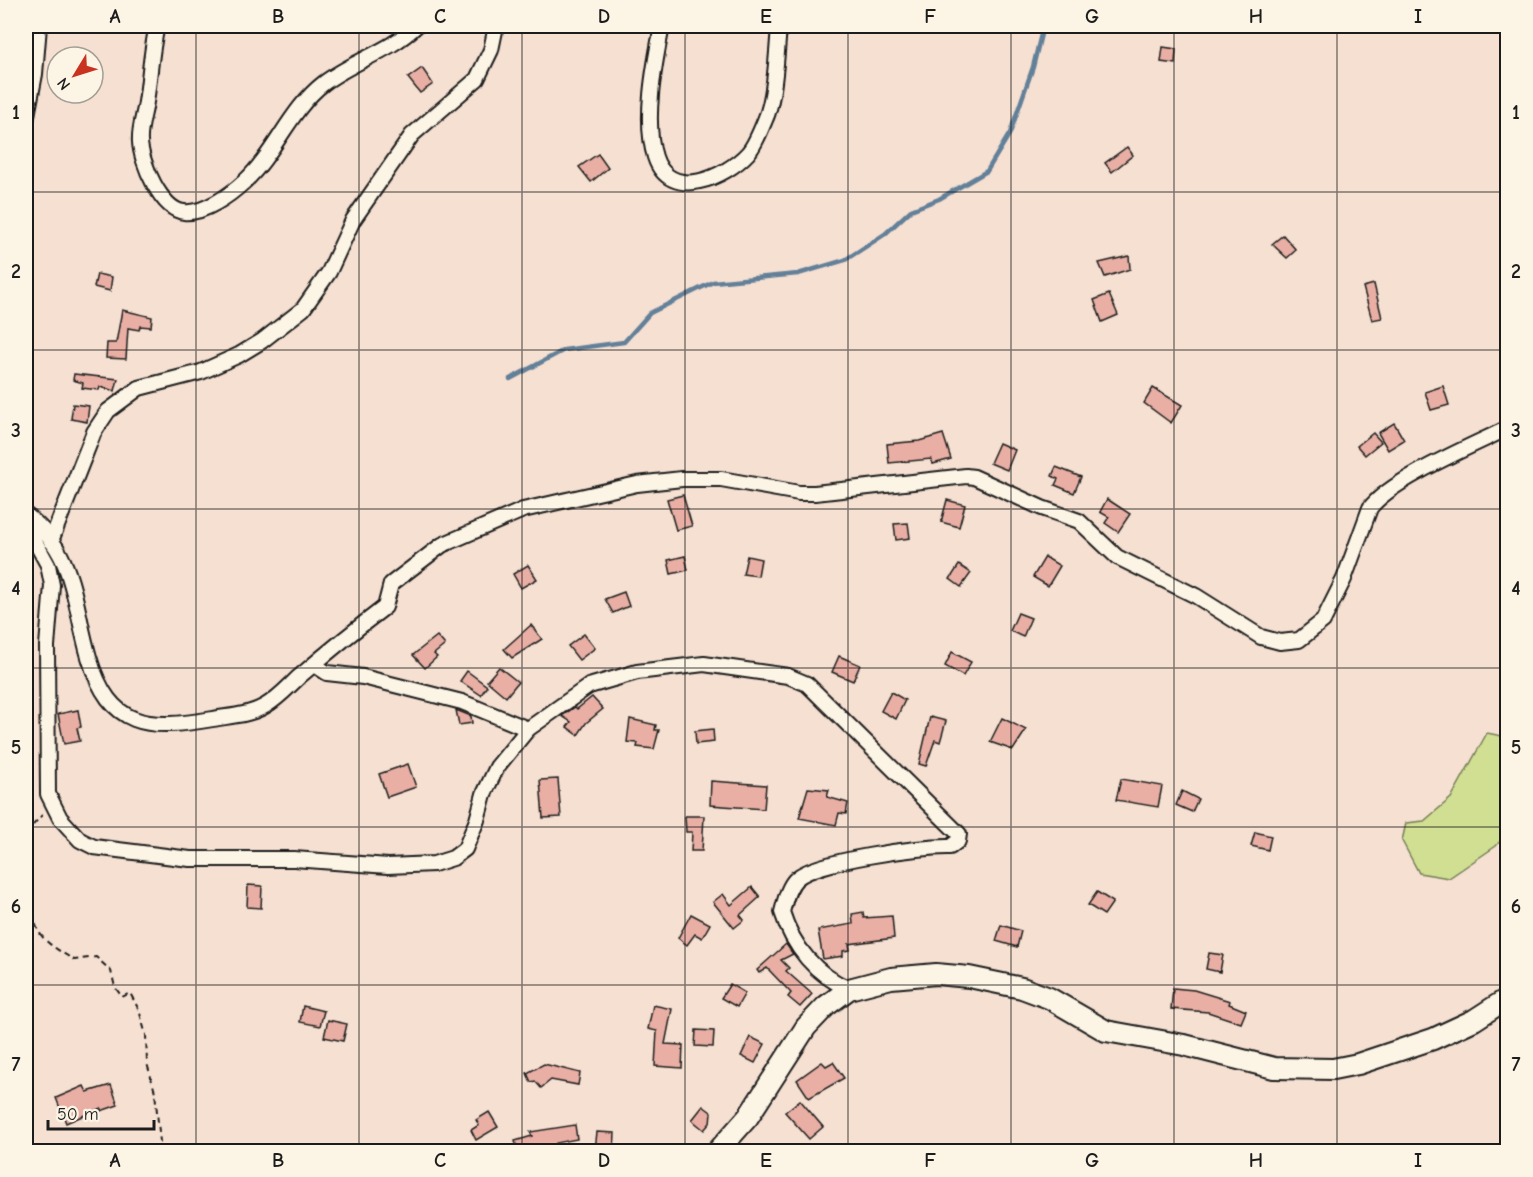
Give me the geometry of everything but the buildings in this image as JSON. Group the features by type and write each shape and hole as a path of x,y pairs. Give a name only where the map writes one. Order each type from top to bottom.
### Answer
{"main road":[{"path":"717,1152 748,1118 806,1027 826,1006 849,989 922,973 969,977 1040,995 1106,1031 1184,1045 1274,1068 1333,1069 1367,1061 1433,1039 1474,1020 1508,998"}],"street":[{"path":"26,120 35,74 39,26"},
{"path":"157,26 140,129 141,148 146,166 161,194 175,209 186,212 195,211 232,192 246,180 299,108 324,83 401,40 416,26"},
{"path":"51,541 94,432 108,411 139,388 201,372 239,355 262,341 303,309 328,272 353,220 412,135 477,79 491,50 496,26"},
{"path":"662,26 652,78 651,130 655,157 663,171 678,181 693,184 726,171 749,152 767,118 779,26"},
{"path":"26,515 51,541 74,586 85,642 97,677 117,706 134,721 148,724 180,724 248,712 272,701 385,607 391,585 450,541 523,510 637,484 682,479 721,479 815,493 974,477 1042,508 1079,521 1117,557 1196,596 1262,637 1280,642 1299,640 1323,621 1344,579 1366,518 1377,499 1397,485 1508,428"},
{"path":"26,525 48,565 52,585 47,646 50,802 60,818 80,840 94,847 111,850 190,859 294,859 388,866 434,864 453,858 465,849 477,820 484,794 497,767 528,729 589,686 646,670 704,664 788,676 807,684 960,834 958,841 950,847 875,854 819,867 794,881 782,912 789,930 818,971 829,981 849,989"},
{"path":"315,665 327,673 363,677 462,702 528,729"}],"path":[{"path":"26,833 40,820 50,802"},
{"path":"26,894 30,898 38,931 48,942 74,960 96,957 111,971 115,987 122,997 130,993 139,1010 146,1035 147,1063 155,1092 161,1152"}],"green space":[{"path":"1487,733 1507,737 1507,833 1496,846 1449,878 1419,873 1402,841 1406,823 1424,821 1451,798"}],"waterway":[{"path":"510,379 564,350 624,342 650,313 713,282 798,274 845,260 885,234 911,210 939,199 987,171 1010,133 1033,67 1043,26"}]}
